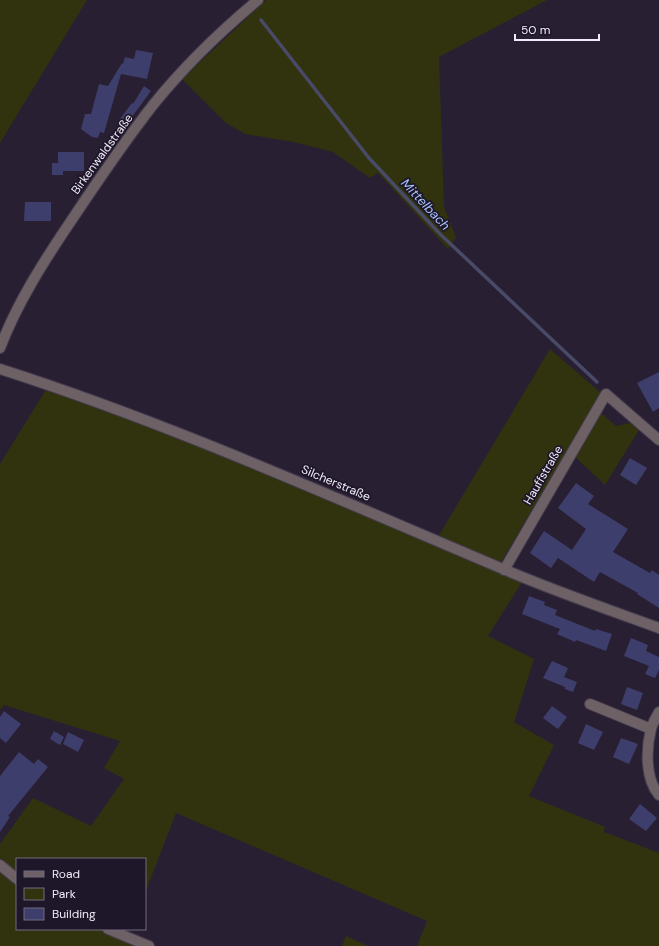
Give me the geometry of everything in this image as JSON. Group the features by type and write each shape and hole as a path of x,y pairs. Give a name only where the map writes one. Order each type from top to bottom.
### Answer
{"street":[{"path":"242,0 246,10"},
{"name":"Birkenwaldstraße","path":"0,348 16,313 42,264 105,170 154,104 246,10 258,0"},
{"name":"Silcherstraße","path":"0,369 66,390 298,481 504,570 659,628"},
{"name":"Hauffstraße","path":"504,570 572,450 606,394 659,440"},
{"path":"590,704 651,728"},
{"path":"659,712 651,728 648,769 650,780 659,796"},
{"path":"0,866 16,878"},
{"path":"110,930 149,946"}],"green space":[{"path":"0,0 87,0 0,143"},
{"path":"266,0 547,0 439,57 444,207 456,237 448,249 378,173 370,178 333,152 294,142 245,134 226,123 182,79"},
{"path":"550,349 601,393 501,562 493,563 438,537"},
{"path":"47,388 227,457 522,582 488,636 534,659 514,722 554,745 529,796 605,827 604,832 659,853 659,946 417,946 427,921 176,813 146,890 146,858 16,858 16,873 0,860 0,844 33,798 91,826 124,779 104,768 120,741 4,705 0,710 0,464"},
{"path":"600,412 616,426 630,423 639,430 605,485 573,455"},
{"path":"0,871 16,883 16,930 102,930 141,946 0,946"},
{"path":"346,936 368,946 342,946"}],"building":[{"path":"136,50 153,53 147,79 121,74 104,133 100,132 98,138 92,137 81,129 85,114 91,114 99,84 108,86 122,63 123,64 125,57 134,59"},
{"path":"144,86 151,91 126,125 119,120 132,103 133,104"},
{"path":"58,152 84,152 84,171 63,171 63,175 52,175 52,163 58,163"},
{"path":"25,202 51,202 51,221 24,221"},
{"path":"659,372 659,408 653,412 637,383"},
{"path":"630,458 647,468 636,485 620,475"},
{"path":"576,483 594,496 588,504 628,529 613,552 650,573 652,570 659,575 659,608 637,594 638,593 600,572 594,582 558,558 551,568 530,553 544,531 572,550 586,529 558,508"},
{"path":"529,596 545,602 544,605 557,610 555,615 595,631 596,629 612,634 606,651 576,640 575,642 557,634 560,629 522,614"},
{"path":"631,638 648,645 646,651 659,657 659,670 655,678 645,674 649,666 624,656"},
{"path":"552,661 568,668 564,677 577,682 573,692 543,678"},
{"path":"627,687 643,693 637,710 621,704"},
{"path":"552,706 567,717 558,729 543,718"},
{"path":"4,711 21,724 6,743 0,738 0,717"},
{"path":"586,724 603,732 594,750 578,743"},
{"path":"54,731 64,737 60,745 50,739"},
{"path":"68,732 84,740 78,752 63,744"},
{"path":"621,738 638,744 629,764 613,757"},
{"path":"19,752 34,764 38,759 48,767 8,816 10,817 0,832 0,776"},
{"path":"640,804 657,818 646,831 629,819"}],"waterway":[{"name":"Mittelbach","path":"261,20 369,158 440,234 597,382"}]}
